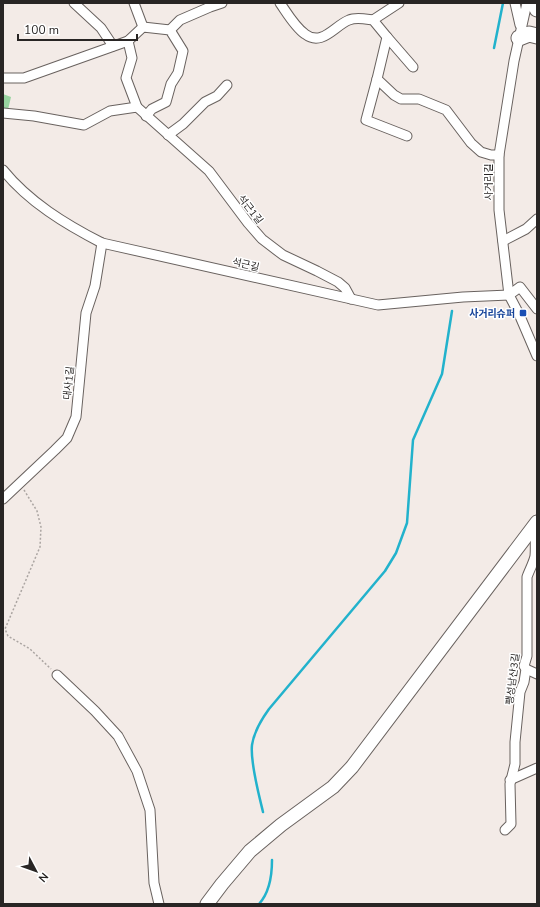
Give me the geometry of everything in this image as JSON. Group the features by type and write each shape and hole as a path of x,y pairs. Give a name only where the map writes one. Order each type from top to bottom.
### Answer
{"main road":[{"path":"535,3 537,9"},
{"path":"520,32 537,36"}],"street":[{"path":"74,3 101,28 113,46"},
{"path":"134,3 143,26"},
{"path":"170,30 180,20 222,3"},
{"path":"373,20 399,3"},
{"path":"515,3 520,32"},
{"name":"사거리길","path":"527,3 514,62 499,155 499,210 509,296 519,314 537,356"},
{"path":"285,5 299,29 306,36 314,38 323,37 350,19 361,18 373,20 413,66"},
{"path":"3,78 24,78 128,41 143,26"},
{"path":"143,26 170,30"},
{"path":"146,116 152,109 166,102 170,84 178,73 183,52 170,30"},
{"path":"387,37 366,120 408,136"},
{"name":"석근1길","path":"128,41 132,58 126,78 137,107 209,171 248,223 262,239 283,256 338,282 345,288 351,299"},
{"path":"377,79 394,95 401,99 418,99 446,110 471,143 481,152 491,155 499,155"},
{"path":"168,135 183,124 206,102 217,96 227,85"},
{"path":"3,113 34,116 84,125 110,111 137,107"},
{"name":"석근길","path":"3,170 14,184 47,211 75,229 102,243 378,305 463,297 509,296 520,287 537,309"},
{"path":"503,241 526,229 537,219"},
{"name":"대사1길","path":"3,499 67,438 76,417 86,313 95,286 102,243"},
{"path":"207,904 250,851 281,825 333,787 352,767 537,522"},
{"name":"팽성남산3길","path":"505,830 511,824 510,780 515,764 515,742 520,692 524,682 526,669 524,666 527,656 527,577 530,566 536,561 535,534 537,528"},
{"path":"526,669 537,674"},
{"path":"57,675 95,711 118,736 137,771 150,810 154,883 159,904"},
{"path":"510,780 537,768"}],"path":[{"path":"20,482 26,495 37,511 41,526 40,547 5,629 8,636 30,649 57,675"}],"green space":[{"path":"3,94 11,97 7,114 3,113"}],"waterway":[{"path":"494,48 503,3"},
{"path":"263,812 252,760 254,735 269,709 385,571 396,553 407,523 413,440 442,374 452,311"},
{"path":"259,904 266,894 270,884 272,860"}],"place":[{"name":"사거리슈퍼","path":"523,313"}]}
